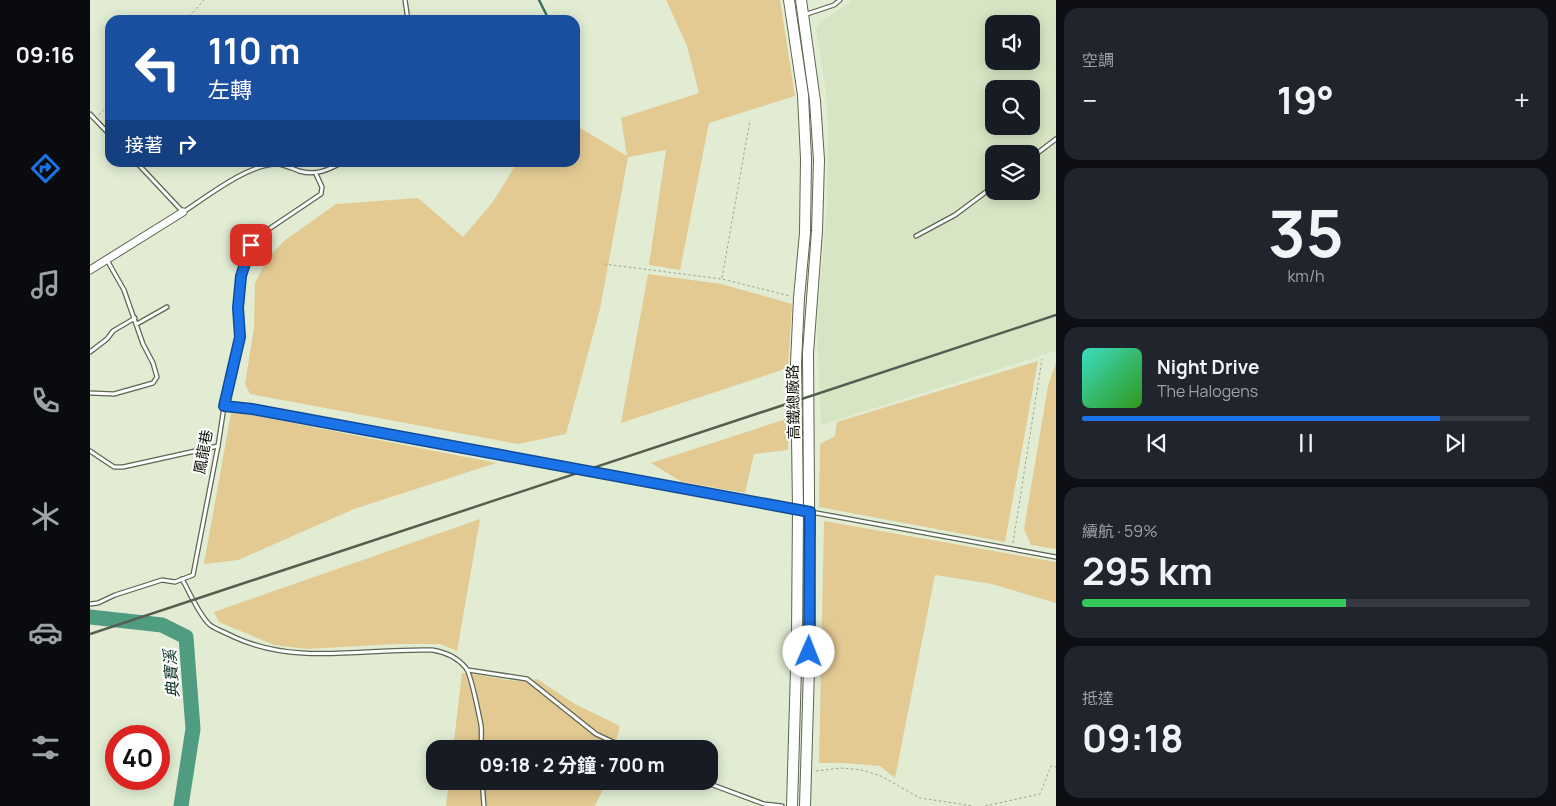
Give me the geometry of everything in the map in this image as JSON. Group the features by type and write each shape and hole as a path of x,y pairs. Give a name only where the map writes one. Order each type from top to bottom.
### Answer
{"street":[{"name":"高鐵總廠路","path":"789,0 803,95 806,159 805,233 796,363 797,634 792,806"},
{"name":"高鐵總廠路","path":"801,0 815,101 819,160 817,231 808,353 810,634 805,806"},
{"path":"90,270 183,212"}],"lane":[{"path":"405,0 407,15"},
{"path":"803,15 834,5 840,0"},
{"path":"90,114 105,130"},
{"path":"1040,151 1056,139"},
{"path":"141,167 183,212 227,183 260,167"},
{"path":"288,167 316,174 333,167"},
{"name":"鳳龍巷","path":"182,579 193,575 224,406 240,337 239,300 241,276 248,252 257,237 321,194 322,187 316,174"},
{"path":"916,236 955,215 985,193"},
{"path":"90,393 114,394 153,383 157,377 124,290 106,260"},
{"path":"137,324 167,307"},
{"path":"90,352 107,339 112,332 135,318"},
{"path":"224,406 252,409 1056,557"},
{"path":"90,451 114,468 218,446"},
{"path":"90,604 98,603 115,595 162,580 175,582 182,579 203,618 212,626 241,640 266,649 305,654 432,650 442,652 460,662 468,670 481,725 481,740"},
{"path":"468,670 527,679 596,734 609,740"},
{"path":"718,787 764,804 782,806"},
{"path":"483,790 484,806"}],"path":[{"path":"190,15 204,0"},
{"path":"95,119 105,108"},
{"path":"722,279 750,120"},
{"path":"604,264 722,279 799,298"},
{"path":"1012,549 1042,359"},
{"path":"984,806 1040,794 1051,766 1056,767"},
{"path":"805,780 816,771 841,768 862,770 882,776 920,798 973,806"}],"shaded area":[{"path":"666,0 780,0 795,96 709,123 680,270 649,265 666,150 628,157 600,309 566,434 518,444 250,394 245,384 254,328 255,283 268,258 284,241 336,204 418,198 463,237 492,203 514,167 580,167 580,128 627,156 621,118 699,93 687,46"},
{"path":"851,0 1056,0 1056,351 821,425 817,330 827,200 828,124 826,93 816,28 821,22"},
{"path":"648,274 721,284 792,304 788,368 621,423"},
{"path":"1038,361 1005,542 819,507 820,444 835,436 837,422"},
{"path":"1056,362 1056,549 1031,545 1024,529 1048,386"},
{"path":"231,413 252,415 496,463 354,509 238,560 204,564"},
{"path":"789,418 788,450 754,454 745,493 682,482 651,463"},
{"path":"480,519 457,651 440,644 399,644 306,649 274,645 219,622 214,612"},
{"path":"824,521 1056,562 1056,603 992,584 935,575 895,778 880,766 819,763"},
{"path":"462,673 518,681 537,679 575,704 620,726 616,740 454,740"},
{"path":"448,790 603,790 595,806 446,806"}],"waterway":[{"path":"539,0 546,15"},
{"name":"典寶溪","path":"90,617 162,625 186,637 193,729 181,806"}],"railway":[{"path":"90,634 1056,315"}],"route":[{"path":"251,245 241,276 238,308 239,346 224,406 252,409 810,512 809,652"}]}
